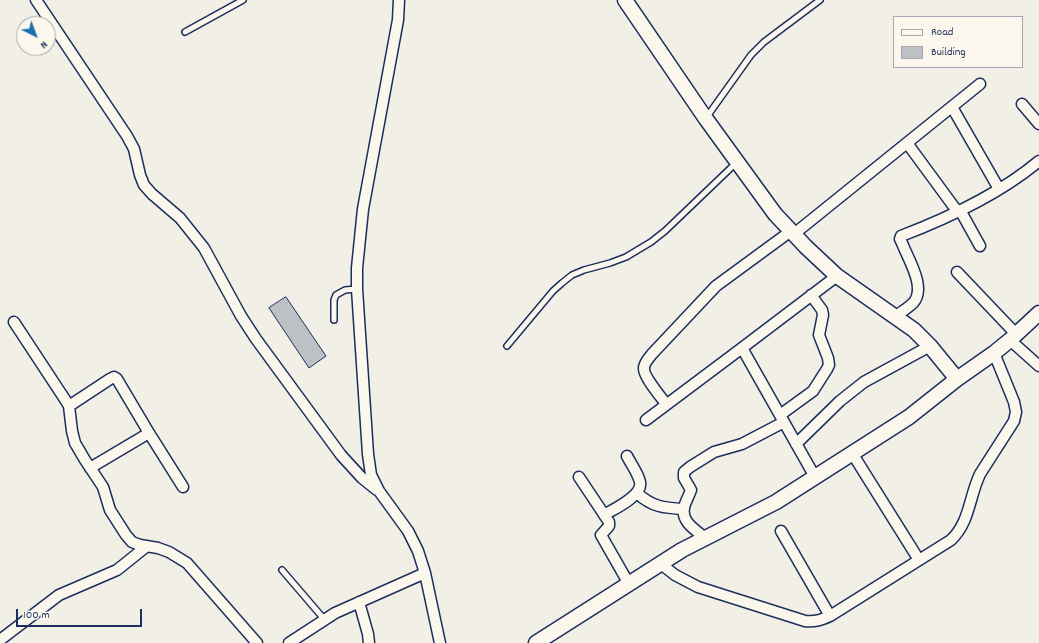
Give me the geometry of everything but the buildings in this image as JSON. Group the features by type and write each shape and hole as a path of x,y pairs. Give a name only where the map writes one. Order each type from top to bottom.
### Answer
{"main road":[{"path":"625,0 706,119 775,214 837,276 914,330 930,346 957,379"},
{"path":"536,643 682,550 776,502 909,417 957,379 994,354 1039,313"}],"street":[{"path":"36,0 127,136 134,149 144,185 152,194 180,218 204,248 240,316 324,433 357,472 379,491"},
{"path":"399,0 398,20 363,209 358,247 357,289 368,454 371,475 379,491 408,531 418,552 425,573 440,643"},
{"path":"666,404 643,370 644,366 649,357 716,286 792,232 907,143 980,84"},
{"path":"1022,104 1039,124"},
{"path":"952,107 999,189"},
{"path":"907,143 959,210 980,246"},
{"path":"895,316 913,303 917,298 918,287 917,279 900,239 901,236 959,210 999,189 1027,172 1039,161"},
{"path":"957,272 1039,366"},
{"path":"646,420 837,276"},
{"path":"705,538 688,523 684,517 684,509 690,490 684,478 684,472 714,452 742,444 782,418 813,391 829,364 819,335 823,315 822,310 811,296"},
{"path":"14,322 69,406 70,425 76,443 103,487 110,510 126,535 132,542 169,552 186,563 255,642"},
{"path":"796,444 840,401 864,382 930,346"},
{"path":"742,348 815,477"},
{"path":"661,564 675,575 698,587 798,619 813,622 830,616 951,540 959,532 967,514 980,474 1014,421 1016,412 1014,402 994,354"},
{"path":"69,406 114,377 118,379 149,433 183,486"},
{"path":"90,468 149,433"},
{"path":"852,453 919,560"},
{"path":"604,515 632,498 640,487 640,480 627,456"},
{"path":"579,477 609,522 609,526 601,536 629,584"},
{"path":"637,493 644,500 656,506 684,509"},
{"path":"781,531 830,616"},
{"path":"0,640 50,601 71,589 117,570 147,546"},
{"path":"289,643 324,619 425,573"},
{"path":"359,602 369,643"}],"lane":[{"path":"185,32 243,0"},
{"path":"706,119 752,55 764,42 820,0"},
{"path":"507,346 553,291 572,275 626,257 651,242 665,231 737,163"},
{"path":"334,320 334,300 336,295 345,290 357,289"},
{"path":"282,570 324,619"}]}
